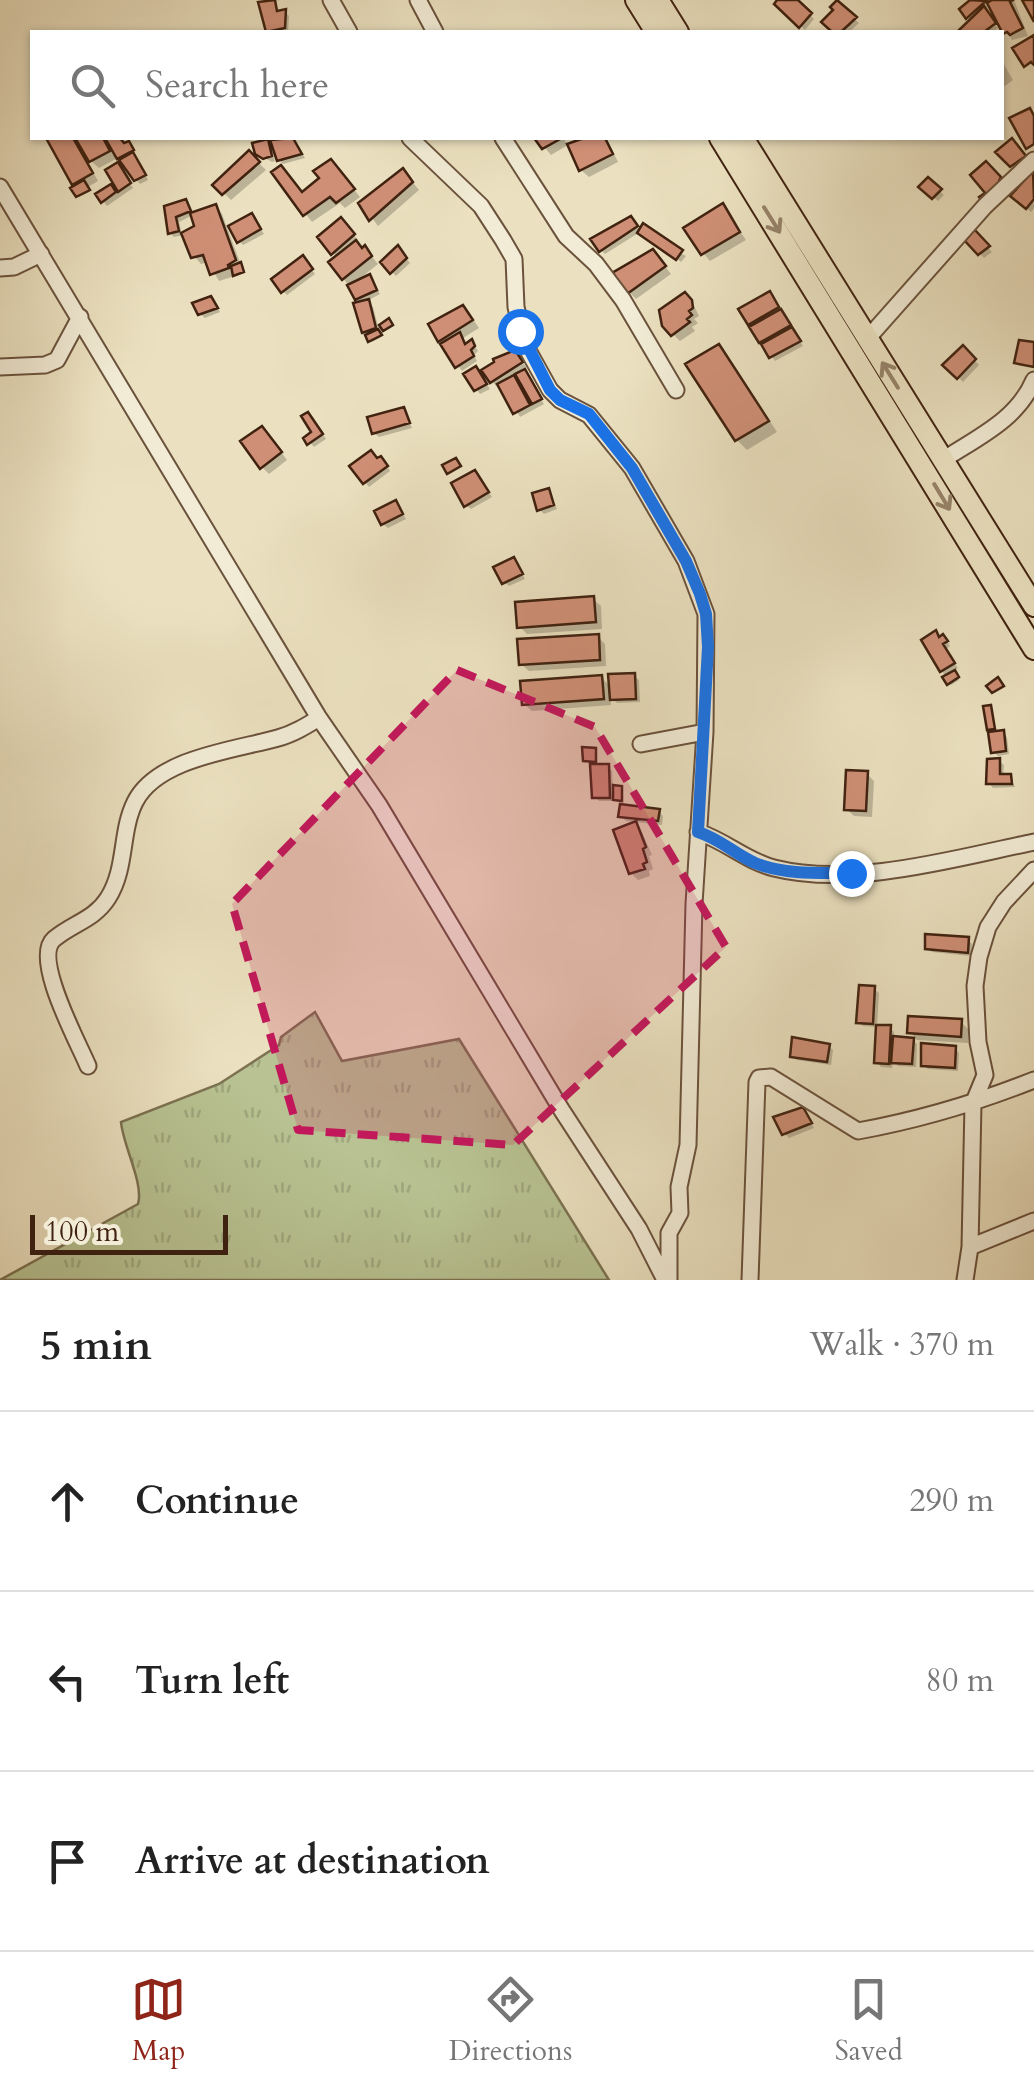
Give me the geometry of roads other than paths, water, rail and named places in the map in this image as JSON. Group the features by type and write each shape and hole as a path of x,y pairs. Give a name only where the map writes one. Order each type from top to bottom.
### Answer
{"main road":[{"path":"636,0 655,30"},
{"path":"658,0 677,30"},
{"path":"721,140 1034,649"},
{"path":"744,140 1034,606"}],"street":[{"path":"331,0 348,30"},
{"path":"418,0 434,30"},
{"path":"412,140 463,187 496,229 514,259 520,331 550,390 560,400 589,414 632,468 686,561 706,614 688,1145 679,1187 680,1213 669,1233 667,1280"},
{"path":"505,140 566,236 596,264 623,300 676,390"},
{"path":"868,338 985,206 1034,160"},
{"path":"0,188 319,718 378,805 561,1110 639,1228 667,1280"},
{"path":"0,268 14,267 41,254"},
{"path":"0,367 57,360 80,318"},
{"path":"944,460 1013,414 1034,380"},
{"path":"88,1066 48,971 46,952 51,942 100,910 112,892 136,800 149,784 199,757 280,738 319,718"},
{"path":"642,744 705,732"},
{"path":"698,832 713,836 753,862 802,873 904,868 1034,842"},
{"path":"969,1278 973,1104 985,1075 978,1042 976,986 980,957 988,926 1034,870"},
{"path":"750,1280 756,1082 760,1078 770,1077 858,1130 900,1124 973,1104 1034,1080"},
{"path":"970,1247 1034,1221"}]}
